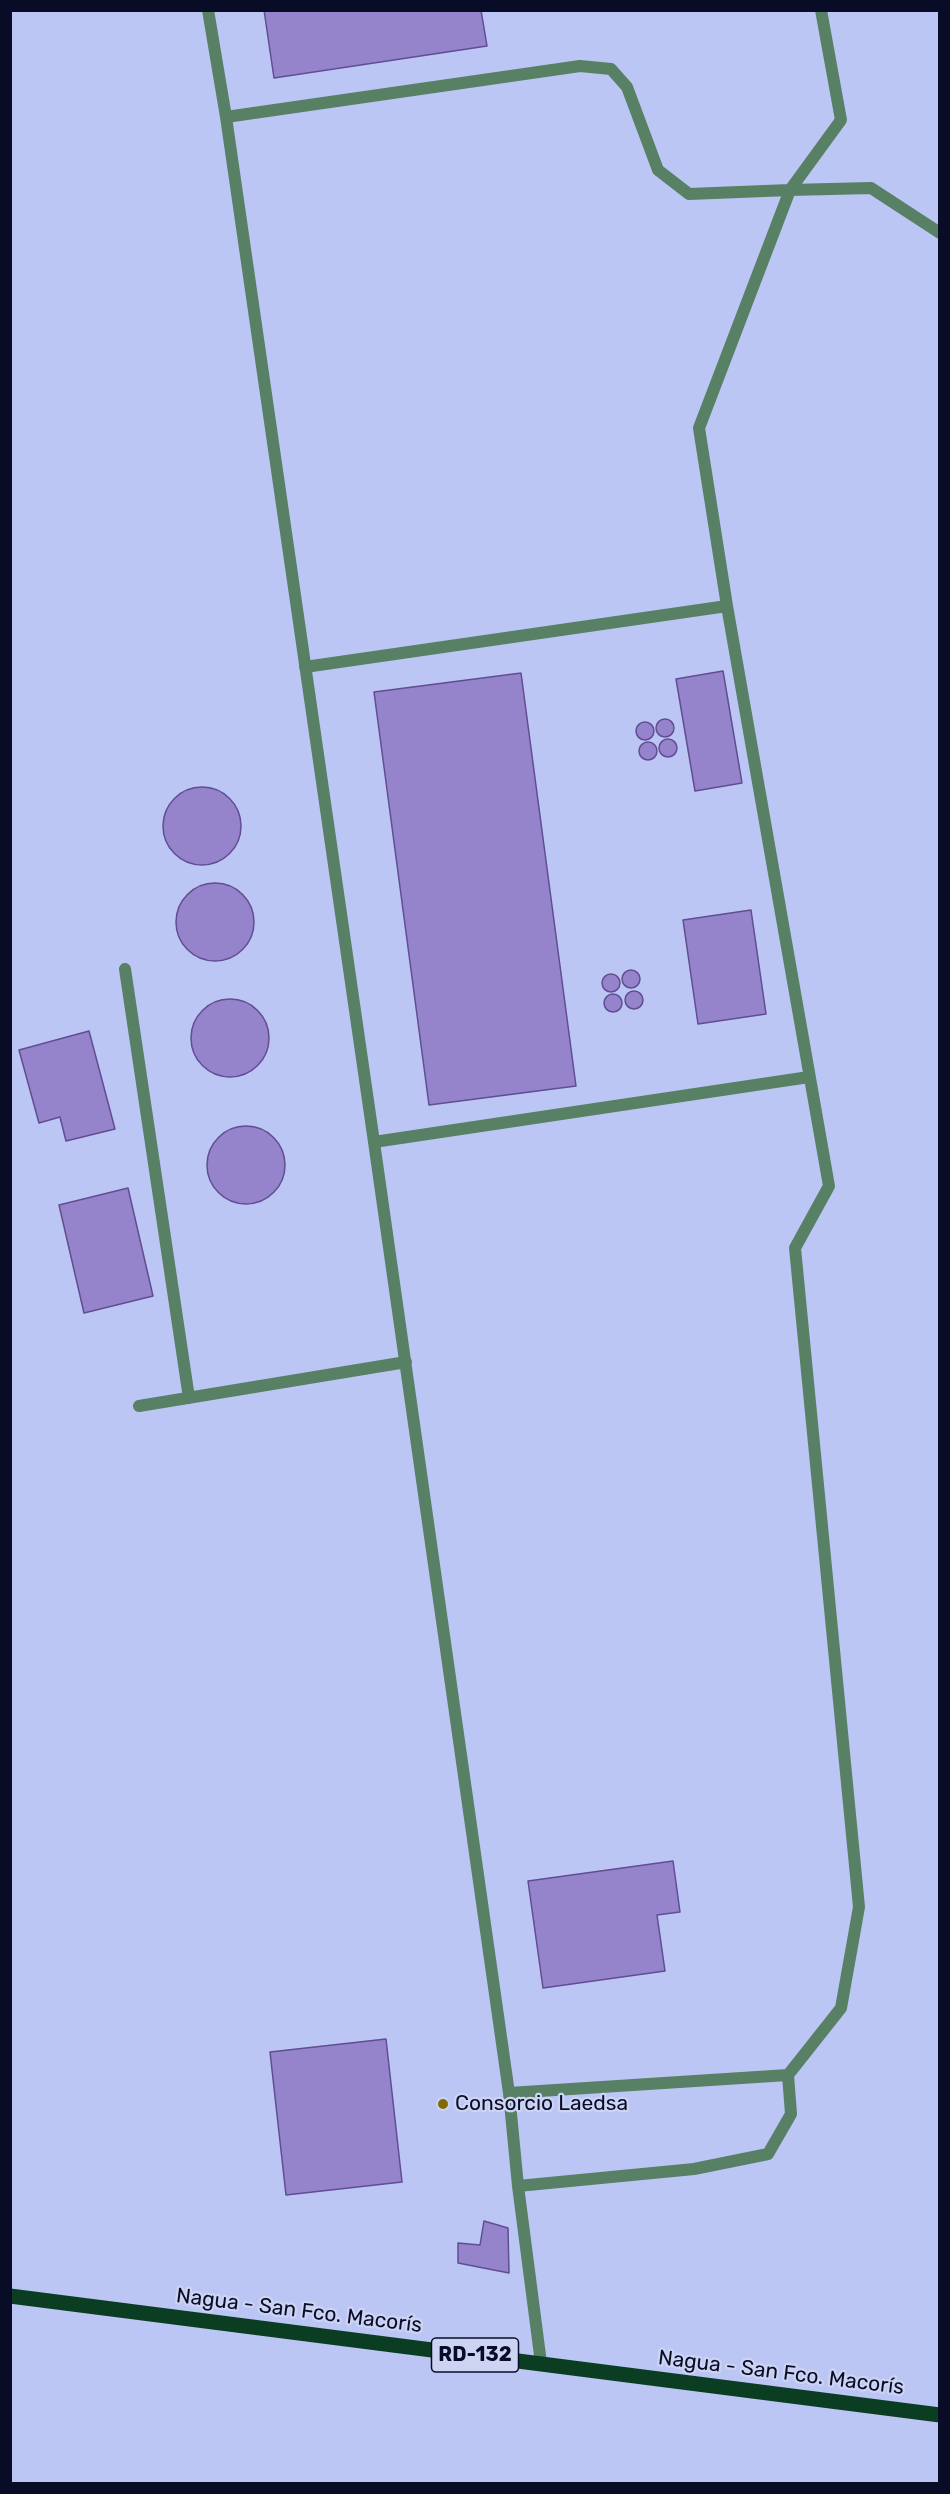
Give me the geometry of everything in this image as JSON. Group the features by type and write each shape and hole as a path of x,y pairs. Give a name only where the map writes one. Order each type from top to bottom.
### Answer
{"main road":[{"name":"Nagua - San Fco. Macorís","path":"10,2296 939,2415"}],"lane":[{"path":"208,10 226,117 406,1362 509,2093 518,2186 541,2363"},
{"path":"518,2186 694,2169 768,2154 791,2114 788,2075 841,2008 859,1907 795,1248 829,1186 727,606 699,428 790,190 841,120 821,10"},
{"path":"226,117 580,66 611,69 627,87 658,170 689,194 871,188 939,233"},
{"path":"305,667 727,606"},
{"path":"124,969 189,1398"},
{"path":"374,1142 809,1077"},
{"path":"139,1406 406,1362"},
{"path":"509,2093 788,2075"}],"building":[{"path":"264,10 481,10 487,46 274,78"},
{"path":"723,671 742,783 695,791 676,679"},
{"path":"521,673 576,1086 429,1105 374,692"},
{"path":"665,719 671,722 674,728 671,734 665,737 659,734 656,728 659,722"},
{"path":"645,722 651,725 654,731 651,737 645,740 639,737 636,731 639,725"},
{"path":"668,739 674,742 677,748 674,754 668,757 662,754 659,748 662,742"},
{"path":"648,742 654,745 657,751 654,757 648,760 642,757 639,751 642,745"},
{"path":"202,787 217,790 229,799 238,811 241,826 238,841 229,853 217,862 202,865 187,862 175,853 166,841 163,826 166,811 175,799 187,790"},
{"path":"215,883 230,886 243,894 251,907 254,922 251,937 243,950 230,958 215,961 200,958 187,950 179,937 176,922 179,907 187,894 200,886"},
{"path":"751,910 766,1014 698,1024 683,920"},
{"path":"631,970 637,973 640,979 637,985 631,988 625,985 622,979 625,973"},
{"path":"611,974 617,977 620,983 617,989 611,992 605,989 602,983 605,977"},
{"path":"634,991 640,994 643,1000 640,1006 634,1009 628,1006 625,1000 628,994"},
{"path":"613,994 619,997 622,1003 619,1009 613,1012 607,1009 604,1003 607,997"},
{"path":"230,999 245,1002 257,1011 266,1023 269,1038 266,1053 257,1065 245,1074 230,1077 215,1074 203,1065 194,1053 191,1038 194,1023 203,1011 215,1002"},
{"path":"89,1031 115,1129 66,1141 60,1117 39,1123 19,1050"},
{"path":"246,1126 261,1129 273,1138 282,1150 285,1165 282,1180 273,1192 261,1201 246,1204 231,1201 219,1192 210,1180 207,1165 210,1150 219,1138 231,1129"},
{"path":"128,1188 153,1296 84,1313 59,1205"},
{"path":"673,1861 680,1912 657,1915 665,1971 543,1988 528,1881"},
{"path":"386,2039 402,2182 286,2195 270,2052"},
{"path":"484,2221 508,2228 509,2273 458,2263 458,2243 480,2245"}],"place":[{"name":"Consorcio Laedsa","path":"443,2104"}]}
